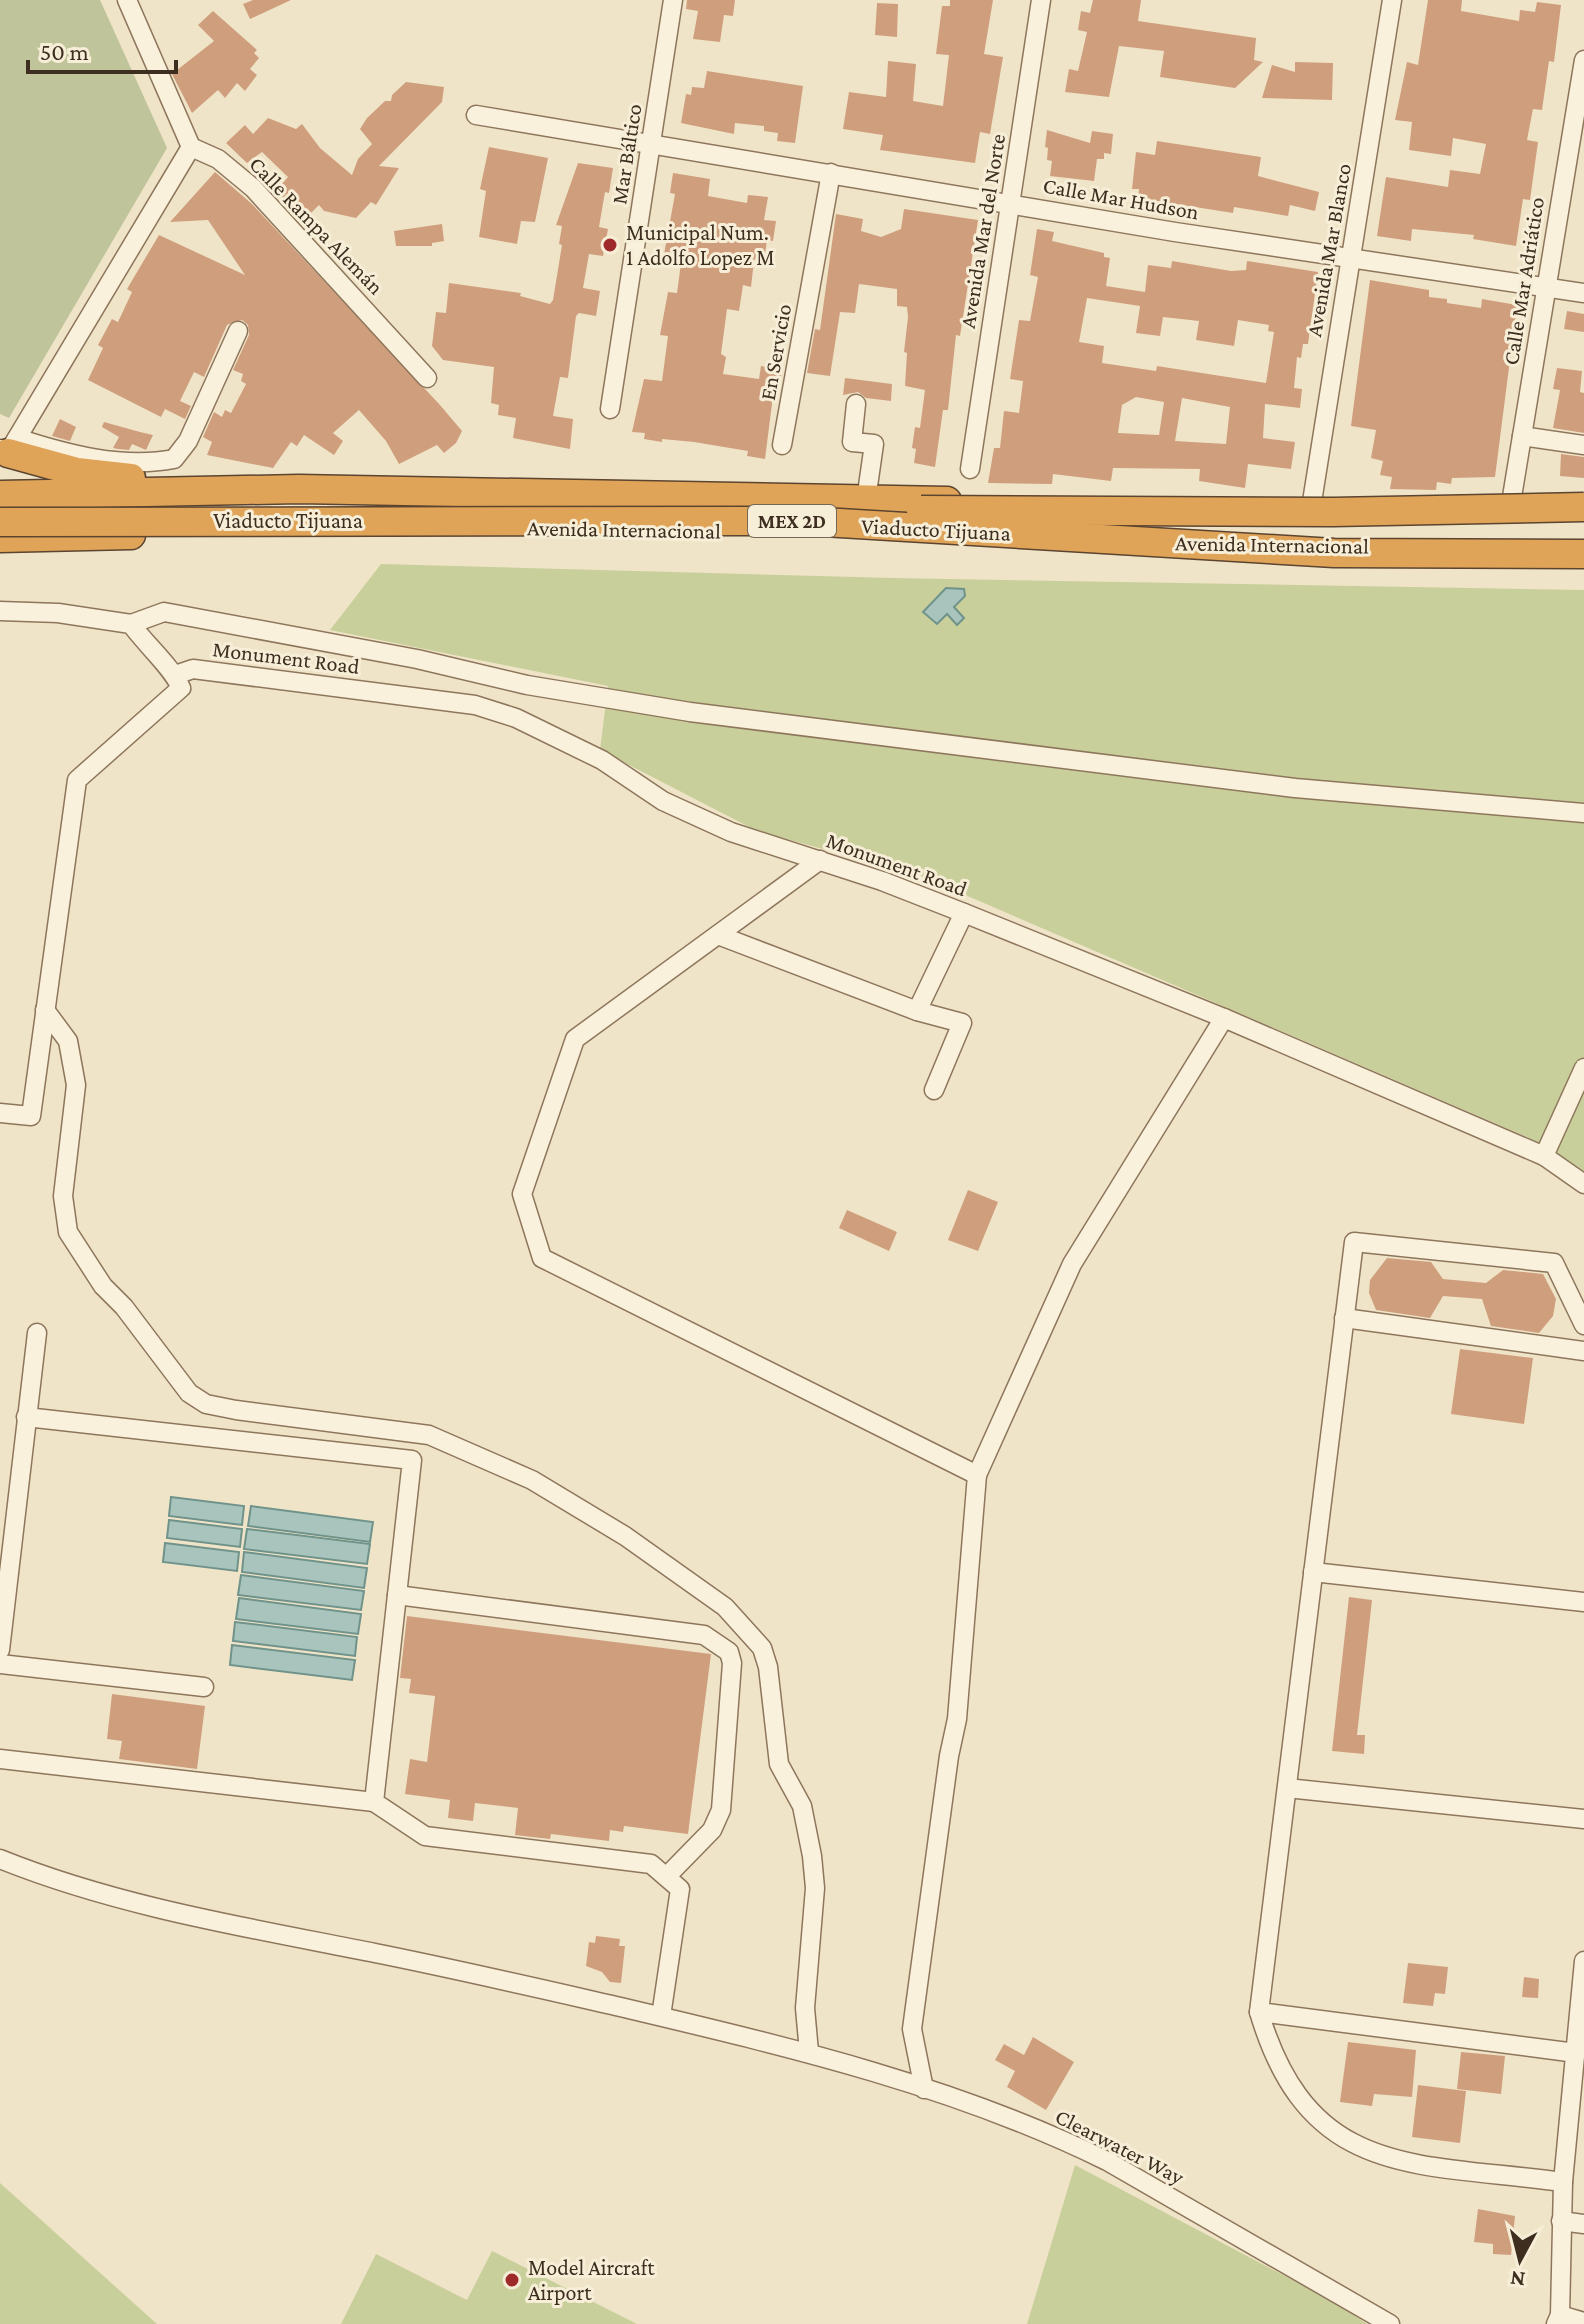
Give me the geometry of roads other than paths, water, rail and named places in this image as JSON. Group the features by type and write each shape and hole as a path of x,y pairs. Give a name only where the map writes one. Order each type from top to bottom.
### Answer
{"highway":[{"path":"8,447 77,472 299,489"},
{"name":"Avenida Internacional","path":"0,495 299,489 1311,508 1584,507"},
{"name":"Viaducto Tijuana","path":"0,509 340,506 1333,512 1584,507"},
{"name":"Viaducto Tijuana","path":"0,522 807,521 1334,553 1584,554"},
{"name":"Avenida Internacional","path":"0,538 582,527 1402,548 1584,547"}],"street":[{"path":"127,0 191,147 8,447 128,461 174,459 188,441 238,331"},
{"name":"Mar Báltico","path":"610,409 673,0"},
{"name":"Avenida Mar del Norte","path":"970,469 1041,0"},
{"name":"Avenida Mar Blanco","path":"1311,508 1392,0"},
{"name":"Calle Mar Adriático","path":"1510,509 1584,60"},
{"name":"Calle Mar Hudson","path":"476,115 651,146 1584,293"},
{"name":"Calle Rampa Alemán","path":"191,147 218,159 253,188 427,378"},
{"name":"En Servicio","path":"782,445 831,173"},
{"path":"856,404 852,442 874,444 866,500"},
{"path":"1522,436 1584,445"},
{"path":"0,611 58,613 131,624 164,612 417,659 527,685 690,712 1295,788 1584,813"},
{"path":"0,1113 31,1116 77,780 181,688 175,675 150,651 131,624"},
{"name":"Monument Road","path":"175,675 193,669 475,705 516,718 602,760 663,801 731,832 820,860 964,913 1224,1018 1544,1156 1584,1184"},
{"path":"820,860 575,1039 522,1194 542,1258 977,1475"},
{"path":"917,1011 964,913"},
{"path":"718,935 917,1011 962,1023 934,1090"},
{"path":"45,1010 68,1041 76,1085 63,1196 68,1232 103,1286 124,1307 189,1393 206,1404 236,1410 415,1433 447,1441 532,1480 625,1536 725,1607 762,1648 768,1667 779,1764 802,1806 812,1856 815,1888 805,2008 809,2052"},
{"path":"924,2089 912,2029 949,1756 957,1719 977,1475 1072,1264 1224,1018"},
{"path":"1544,1156 1584,1068"},
{"path":"1563,2182 1394,2160 1342,2139 1317,2121 1284,2078 1259,2012 1354,1242 1554,1263 1584,1325"},
{"path":"1344,1318 1584,1351"},
{"path":"0,1650 37,1333"},
{"path":"26,1417 412,1460 374,1802"},
{"path":"0,1477 19,1479"},
{"path":"1313,1572 1584,1602"},
{"path":"397,1595 704,1635 729,1652 732,1663 721,1810 712,1830 668,1875"},
{"path":"0,1664 204,1687"},
{"path":"0,1759 374,1802 425,1836 651,1864 668,1875 680,1889 661,2016"},
{"path":"1287,1788 1584,1819"},
{"name":"Clearwater Way","path":"0,1859 135,1901 763,2040 924,2089 1061,2140 1107,2161 1390,2324"},
{"path":"1584,1961 1579,2041 1563,2182 1558,2320 1584,2322"},
{"path":"1259,2012 1579,2041"},
{"path":"1561,2221 1584,2224"}],"water":[{"path":"946,588 964,589 965,596 954,607 964,618 957,625 947,614 937,624 923,612"},
{"path":"171,1497 244,1506 242,1525 169,1516"},
{"path":"251,1506 373,1522 370,1542 248,1526"},
{"path":"169,1520 242,1529 240,1547 167,1538"},
{"path":"247,1529 370,1544 367,1564 244,1549"},
{"path":"165,1543 239,1552 237,1571 163,1562"},
{"path":"244,1552 367,1568 364,1588 242,1572"},
{"path":"241,1575 364,1591 361,1610 238,1595"},
{"path":"239,1598 361,1614 358,1634 236,1619"},
{"path":"235,1622 357,1637 355,1656 233,1641"},
{"path":"232,1645 355,1660 352,1680 230,1665"}],"place":[{"name":"Municipal Num. 1 Adolfo Lopez M","path":"610,245"},
{"name":"Model Aircraft Airport","path":"512,2280"}]}
